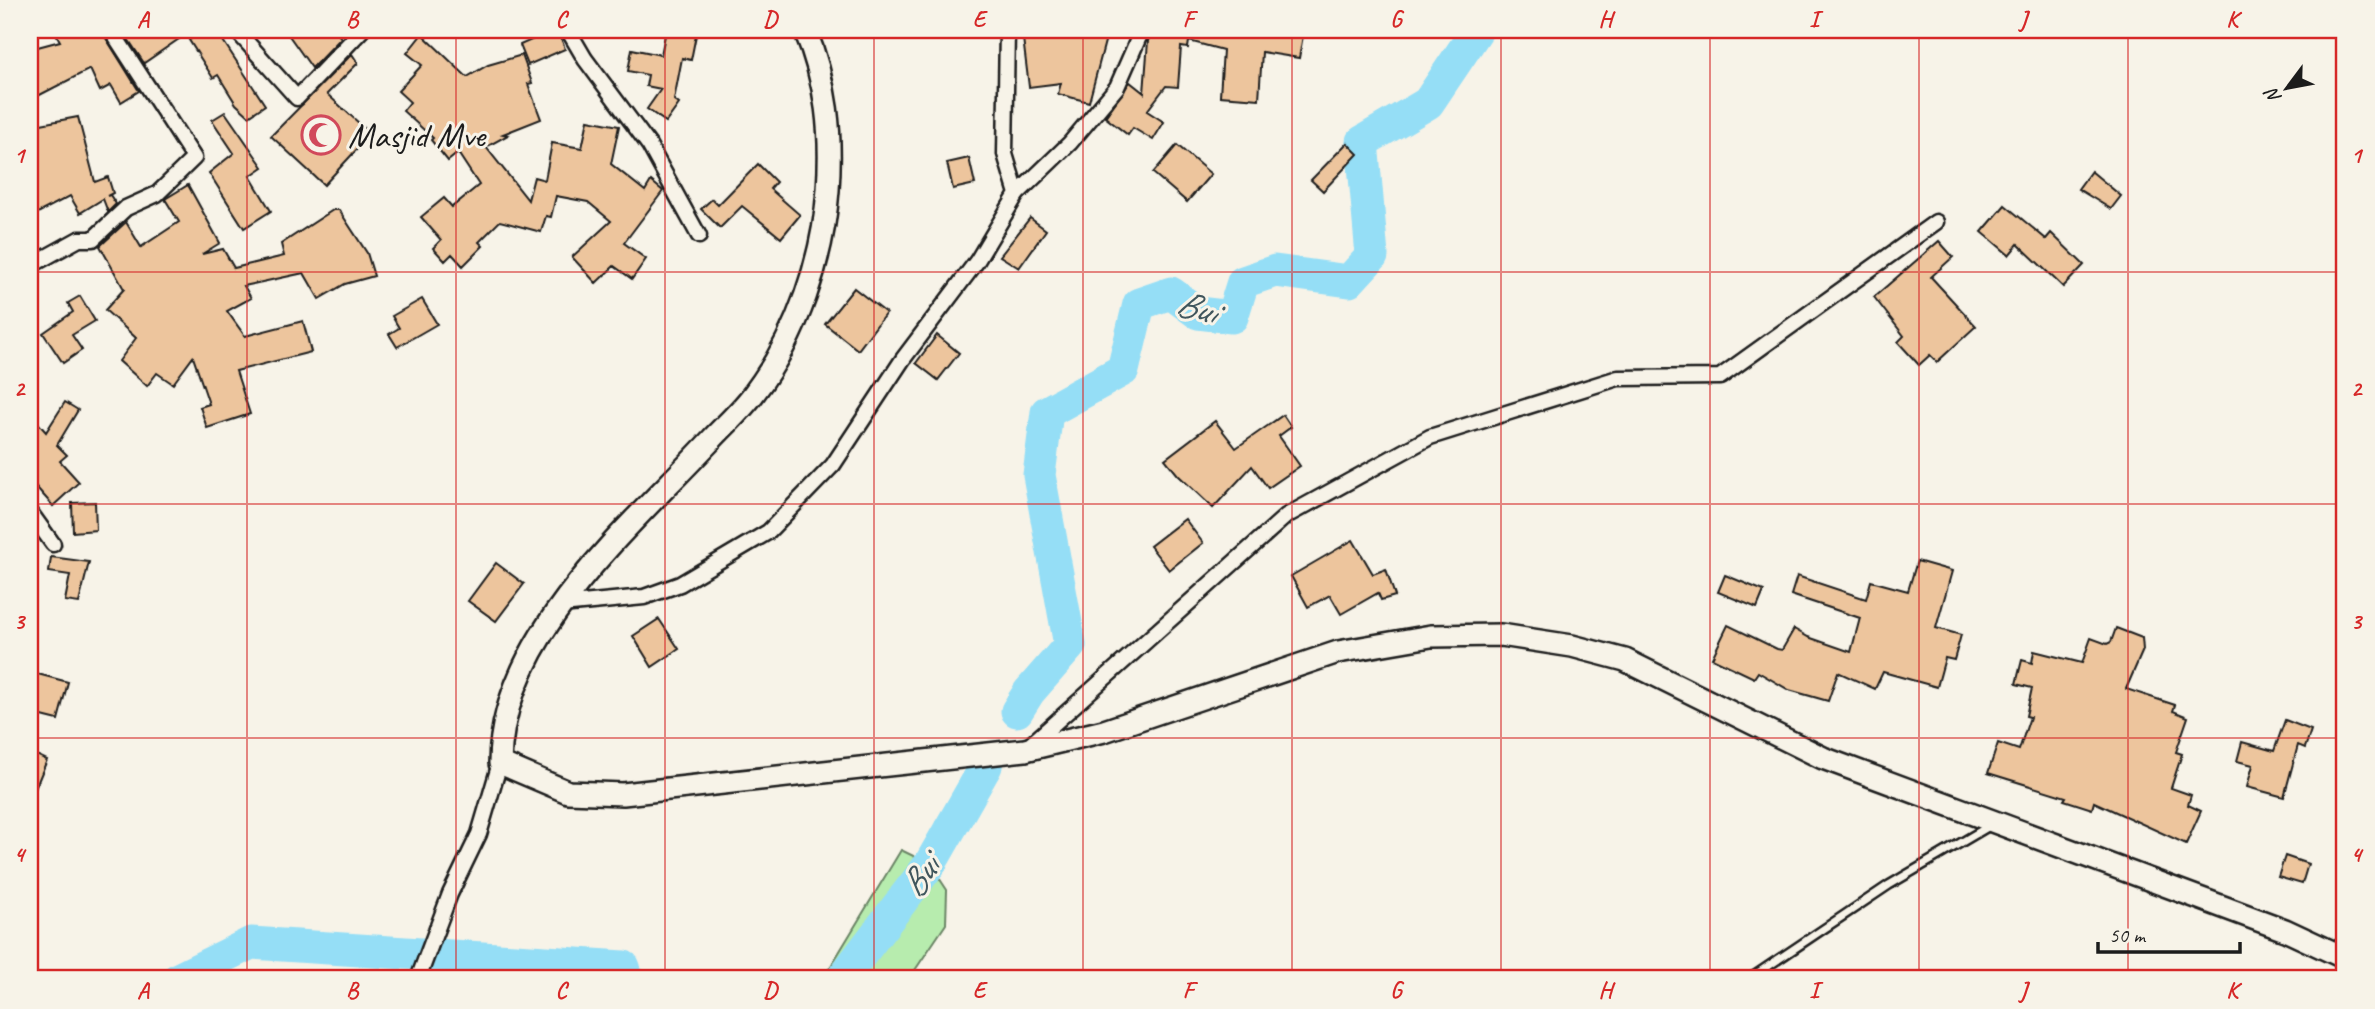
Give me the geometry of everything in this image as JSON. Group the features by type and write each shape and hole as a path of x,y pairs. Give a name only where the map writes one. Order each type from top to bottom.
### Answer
{"main road":[{"path":"805,30 816,56 831,139 825,229 802,303 782,352 755,393 561,606 510,696 500,733 500,763 568,792 623,794 1026,750 1104,731 1338,653 1431,636 1501,635 1572,646 1625,660 1823,758 2285,930 2345,958"}],"street":[{"path":"30,266 79,239 93,239 126,208 157,194 194,159 111,30"},
{"path":"236,30 297,98 362,30"},
{"path":"569,30 585,59 649,145 699,236"},
{"path":"1007,30 1005,154 1017,194"},
{"path":"561,606 644,597 680,584 768,532 834,465 903,359 977,261 1017,194 1070,143 1117,87 1142,30"},
{"path":"1026,750 1286,516 1430,437 1618,378 1720,377 1936,222"},
{"path":"30,512 54,544"},
{"path":"418,979 450,894 479,834 500,763"}],"lane":[{"path":"1749,979 1889,885 1998,821"}],"green space":[{"path":"901,850 930,864 947,890 946,924 909,979 823,979"}],"building":[{"path":"54,30 101,30 139,91 121,102 111,85 100,91 90,69 30,100 30,49 60,41"},
{"path":"122,30 192,30 144,63"},
{"path":"206,30 216,30 265,105 249,116 236,104 218,75 213,78 189,40"},
{"path":"285,30 335,30 341,38 312,68"},
{"path":"558,30 565,49 528,65 520,45"},
{"path":"666,30 697,30 691,60 682,58 674,100 679,104 666,122 647,109 661,89 646,86 648,75 628,71 632,49 661,55"},
{"path":"1022,30 1108,30 1089,102 1058,94 1061,83 1029,87"},
{"path":"1152,30 1304,30 1299,58 1262,52 1259,99 1220,96 1223,50 1189,41 1188,48 1181,47 1178,87 1166,86 1147,111 1164,122 1153,140 1133,128 1128,135 1105,117 1130,82 1144,93 1148,41"},
{"path":"422,34 467,77 488,65 522,55 532,83 528,84 541,119 503,134 508,135 486,147 528,200 534,177 545,180 552,143 582,148 588,120 619,126 611,164 645,191 651,181 663,191 624,243 646,259 632,279 614,266 596,283 572,257 611,221 588,202 556,196 551,217 546,216 541,232 500,221 479,242 483,246 463,266 452,254 445,261 433,248 441,240 421,217 444,198 452,207 479,185 458,153 448,161 431,140 433,138 403,111 410,102 398,91 422,65 407,53"},
{"name":"Masjid Mve","path":"352,54 358,63 327,94 371,134 324,185 271,136"},
{"path":"225,112 263,167 250,176 271,211 244,228 209,173 234,153 212,120"},
{"path":"78,117 95,182 108,177 113,193 107,196 110,195 116,204 108,212 103,199 80,213 70,196 30,217 30,126"},
{"path":"1347,143 1358,154 1323,191 1311,180"},
{"path":"1177,145 1211,174 1187,202 1153,173"},
{"path":"969,158 975,184 953,189 947,163"},
{"path":"758,164 776,182 770,189 800,215 781,238 742,206 720,228 701,209 712,199 718,205"},
{"path":"2091,171 2121,196 2111,209 2078,189"},
{"path":"188,185 220,243 202,254 223,249 234,268 284,256 281,244 333,210 339,210 367,253 374,276 345,284 319,299 304,273 244,286 251,298 227,311 245,336 303,321 311,352 236,371 250,414 207,428 200,407 209,404 193,357 173,384 157,373 147,386 119,361 136,338 105,310 124,289 100,246 126,222 141,247 179,222 165,199"},
{"path":"2005,205 2046,239 2051,233 2084,265 2063,287 2018,244 2009,255 1982,232"},
{"path":"1030,218 1046,230 1019,268 1000,256"},
{"path":"1939,241 1953,257 1931,277 1976,326 1937,362 1930,355 1919,365 1898,342 1904,336 1874,297"},
{"path":"854,288 886,313 858,350 825,324"},
{"path":"80,296 95,321 72,335 82,350 63,363 43,333 73,312 68,303"},
{"path":"422,299 437,324 397,347 389,334 399,328 392,316"},
{"path":"937,335 959,353 938,380 916,363"},
{"path":"65,402 78,410 57,445 67,455 60,461 79,482 53,506 30,480 30,414 46,432"},
{"path":"1283,415 1291,427 1279,436 1300,466 1268,488 1252,466 1213,508 1165,459 1215,421 1236,448"},
{"path":"95,502 96,530 73,532 72,503"},
{"path":"1185,519 1203,543 1169,570 1150,546"},
{"path":"1353,540 1373,574 1386,569 1395,596 1381,600 1378,593 1341,614 1330,595 1308,607 1291,576"},
{"path":"51,557 89,562 79,603 65,601 70,575 49,572"},
{"path":"1917,561 1952,571 1936,628 1961,635 1954,660 1945,658 1937,687 1883,672 1875,689 1838,672 1828,701 1789,690 1758,672 1754,678 1712,658 1728,625 1777,649 1782,650 1794,629 1808,637 1851,652 1860,618 1791,595 1797,576 1866,599 1871,581 1908,591"},
{"path":"496,563 524,584 496,621 468,601"},
{"path":"1725,575 1764,591 1757,608 1718,592"},
{"path":"659,619 679,649 652,667 633,636"},
{"path":"2116,628 2142,638 2143,650 2126,689 2175,705 2173,711 2188,717 2176,752 2182,754 2171,788 2191,795 2188,805 2201,811 2186,844 2094,802 2092,809 2064,800 2066,797 1988,773 1998,743 2019,750 2030,717 2026,716 2032,688 2016,684 2022,660 2032,663 2034,651 2082,663 2091,638 2107,644 2111,642"},
{"path":"30,672 68,682 58,720 30,713"},
{"path":"2285,720 2311,730 2305,748 2298,745 2284,797 2247,787 2253,765 2237,761 2242,742 2274,751"},
{"path":"30,752 47,760 30,801"},
{"path":"2285,856 2308,864 2302,884 2278,877"}],"waterway":[{"name":"Bui","path":"1017,711 1029,692 1070,645 1039,475 1047,412 1123,370 1139,304 1171,293 1198,313 1232,317 1243,282 1275,271 1349,281 1372,256 1362,142 1428,103 1477,30"},
{"name":"Bui","path":"842,979 930,864 986,766"},
{"name":"Bui","path":"178,979 251,943 624,967 627,979"}],"place":[{"name":"Masjid Mve","path":"321,135"}]}
